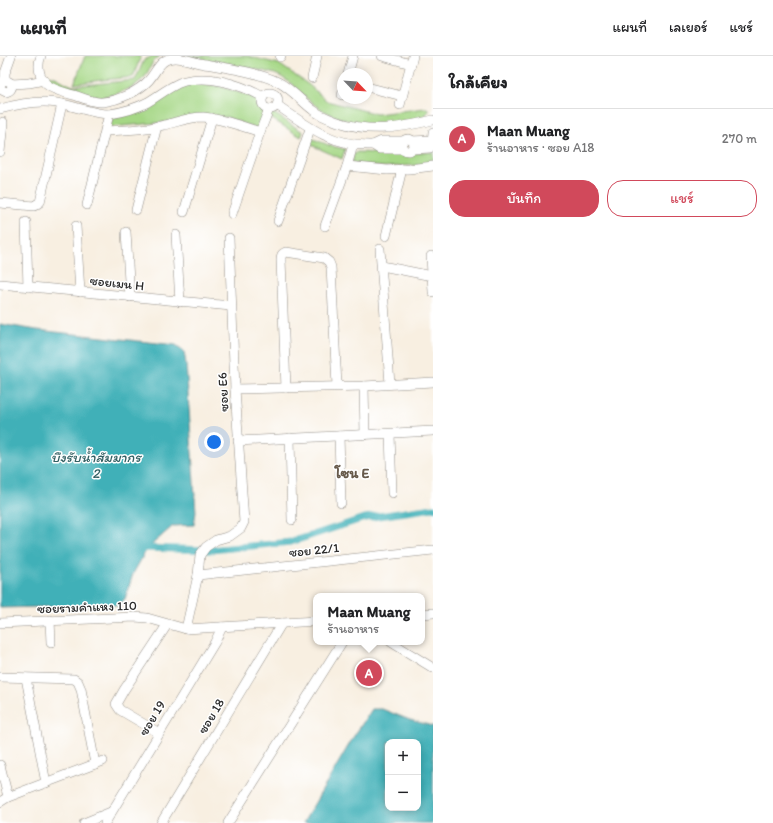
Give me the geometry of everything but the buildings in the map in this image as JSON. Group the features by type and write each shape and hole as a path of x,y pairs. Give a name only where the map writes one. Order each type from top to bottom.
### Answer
{"street":[{"path":"11,56 4,73 2,85 29,83 44,80"},
{"path":"41,56 39,61 39,71 45,83 53,89 86,99 102,102 122,97 137,90 149,80 162,62 175,58 230,69 264,77 277,82 288,88 314,111 329,119 345,124 369,129 388,128 433,120"},
{"path":"312,78 317,56"},
{"path":"350,68 353,56"},
{"path":"373,89 401,100 412,60 382,56"},
{"path":"0,109 45,102 109,114 128,110 146,103 179,83 192,80 209,79 231,83 255,92 263,97"},
{"path":"232,214 260,132 278,99 275,95 270,93 263,97"},
{"path":"263,97 263,104 273,107 310,129 337,141 353,145 373,145 381,141 408,145 433,135"},
{"path":"0,203 34,206 38,205 40,202 62,104"},
{"path":"87,205 109,114"},
{"path":"106,130 139,130 187,118 202,117 218,119 260,132"},
{"path":"184,212 212,118"},
{"path":"0,152 3,122"},
{"path":"136,210 157,126"},
{"path":"278,221 310,129"},
{"path":"325,226 353,145"},
{"path":"347,166 371,169 402,169 433,166"},
{"path":"386,236 402,169"},
{"path":"26,222 28,287"},
{"path":"76,226 80,292"},
{"path":"126,232 130,297"},
{"path":"176,235 180,302"},
{"name":"ซอย E6","path":"198,575 203,551 216,540 230,536 241,528 244,522 235,389 228,238"},
{"path":"380,249 390,384"},
{"path":"286,388 281,256 282,253 286,252 324,258 330,262 337,386"},
{"path":"431,256 433,292"},
{"path":"382,266 432,276"},
{"name":"ซอยเมน H","path":"0,284 231,306"},
{"path":"235,389 364,386 433,382"},
{"path":"364,386 365,435"},
{"path":"238,441 433,431"},
{"path":"390,434 392,493"},
{"path":"339,436 342,503"},
{"path":"290,438 292,520"},
{"name":"ซอย 22/1","path":"198,575 433,550"},
{"path":"186,630 198,575"},
{"name":"ซอยรามคำแหง 110","path":"0,623 135,617 147,618 186,630 313,621"},
{"path":"50,620 51,643"},
{"name":"ซอย 18","path":"161,823 282,623"},
{"path":"158,733 120,710 116,704 167,625"},
{"name":"ซอย 19","path":"105,823 158,733 215,642 222,627"},
{"path":"228,823 340,645"},
{"path":"395,645 433,668"},
{"path":"0,677 74,679 78,682 99,762 4,800 0,765"},
{"path":"26,678 46,782"},
{"path":"84,823 111,812"}],"green space":[{"path":"85,56 141,56 133,77 74,84"},
{"path":"153,56 160,56 153,62 145,77 133,87 116,94 101,97 82,94 55,84 48,75 73,86 135,80 144,60"},
{"path":"186,56 247,56 279,64 309,85 327,101 377,114 425,108 429,110 425,115 419,118 388,125 366,124 346,120 336,117 319,108 280,76 242,66"},
{"path":"191,83 219,86 259,99 261,108 265,114 257,129 226,117 110,127 113,118 131,114 147,107 176,88"},
{"path":"272,112 303,132 301,137 269,117"},
{"path":"311,138 331,146 345,149 342,159 309,144"},
{"path":"357,152 404,154 433,152 433,164 384,167 356,164 352,162 354,154"}],"water":[{"name":"บึงรับน้ำสัมมากร 2","path":"0,324 37,330 176,345 184,351 196,512 194,525 173,526 147,549 133,574 125,599 119,605 0,608"},
{"path":"372,709 382,709 410,720 433,726 433,823 303,823 354,736"}],"waterway":[{"path":"141,545 144,548 210,550 291,542 365,518 433,508"}],"place":[{"name":"Maan Muang","path":"369,673"}],"district":[{"name":"โซน E","path":"352,473"}]}
